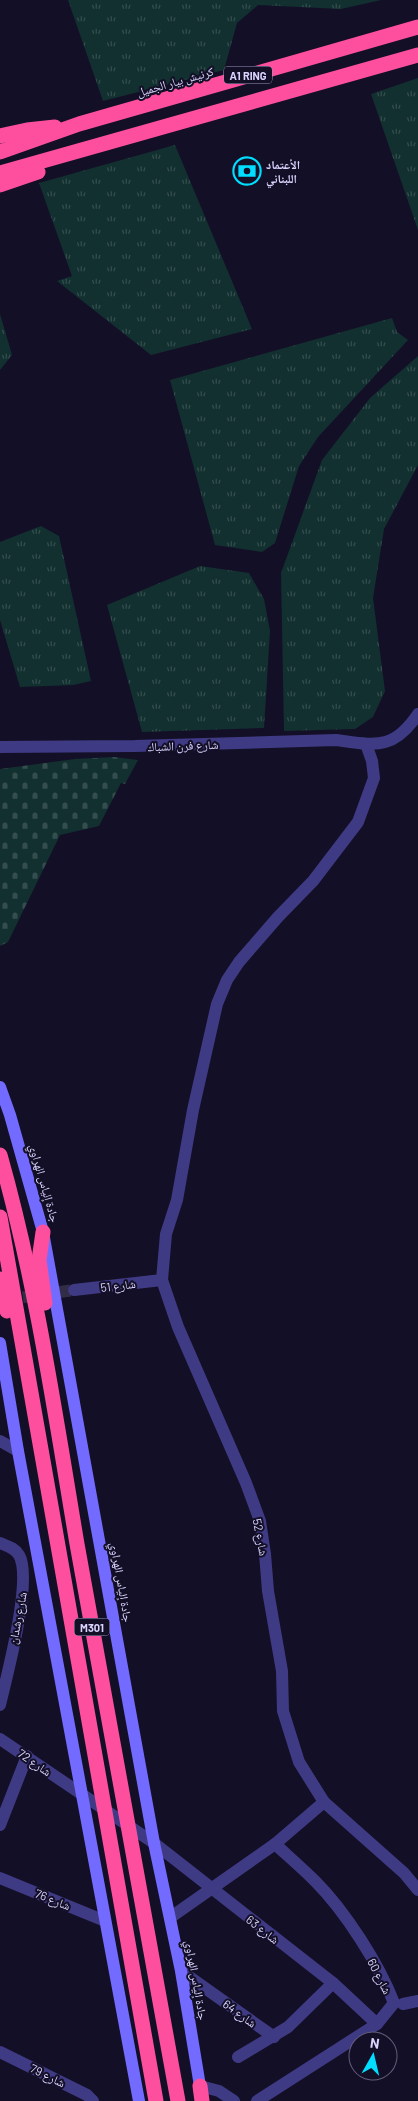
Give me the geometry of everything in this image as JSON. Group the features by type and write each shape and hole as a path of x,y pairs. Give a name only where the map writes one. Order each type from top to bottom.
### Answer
{"highway":[{"name":"كرنيش بيار الجميل","path":"0,152 79,124 418,27"},
{"name":"A1 RING","path":"0,174 418,55"},
{"path":"0,136 27,130 79,124"},
{"path":"0,185 42,170 101,144"},
{"name":"M301","path":"0,1155 18,1216 48,1367 77,1544 178,2101"},
{"name":"M301","path":"0,1217 156,2101"},
{"path":"43,1232 39,1260 49,1330 48,1367"},
{"path":"0,1279 8,1315 16,1333 23,1342"},
{"path":"200,2086 202,2101"}],"street":[{"name":"شارع فرن الشباك","path":"0,748 336,740 384,744 398,737 410,727 418,714"},
{"path":"162,1280 166,1234 177,1200 193,1110 216,1004 227,980 239,962 278,917 313,882 358,822 374,778 372,761 366,744"},
{"name":"جادة إلياس الهراوي","path":"0,1087 10,1115 43,1232 150,1840 171,1917 200,2086"},
{"name":"شارع 51","path":"74,1290 162,1280"},
{"name":"شارع 52","path":"162,1280 178,1327 246,1483 260,1521 268,1591 282,1671 283,1711 299,1762 324,1802 404,1873 418,1890"},
{"path":"0,1343 18,1451 139,2101"},
{"path":"0,1441 18,1451"},
{"name":"شارع رشدان","path":"0,1542 14,1549 20,1555 24,1591 0,1705"},
{"name":"شارع 72","path":"0,1739 150,1840"},
{"path":"0,1824 27,1756"},
{"path":"171,1917 275,1844 324,1802"},
{"name":"شارع 63","path":"150,1840 333,1983 377,2024"},
{"name":"شارع 60","path":"257,2101 377,2024 394,2003 384,1979 354,1931 316,1882 275,1844"},
{"name":"شارع 76","path":"0,1878 105,1920"},
{"name":"شارع 64","path":"181,1971 274,2037"},
{"name":"شارع 64","path":"238,2057 288,2027 333,1983"},
{"path":"404,2004 418,2001"},
{"name":"شارع 79","path":"0,2052 87,2095 93,2101"},
{"path":"200,2086 219,2091 234,2101"}],"green space":[{"path":"68,0 381,0 341,9 258,5 237,23 224,70 103,101"},
{"path":"418,78 418,230 371,94"},
{"path":"175,145 252,329 151,355 57,281 72,276 39,183"},
{"path":"0,314 12,355 0,370"},
{"path":"392,318 397,332 408,340 318,437 299,466 275,543 262,552 215,545 170,380"},
{"path":"418,356 418,465 384,529 373,598 385,691 373,717 355,729 284,731 281,573 322,460 370,398"},
{"path":"41,526 59,536 91,681 73,685 20,687 0,620 0,542"},
{"path":"200,566 249,573 264,599 270,631 264,728 142,732 107,605"},
{"path":"114,757 138,760 125,784 121,783 99,826 60,835 8,942 0,946 0,769 75,759"}],"tunnel":[{"path":"5,1300 74,1290"}],"place":[{"name":"الأعتماد اللبناني","path":"247,171"}]}
